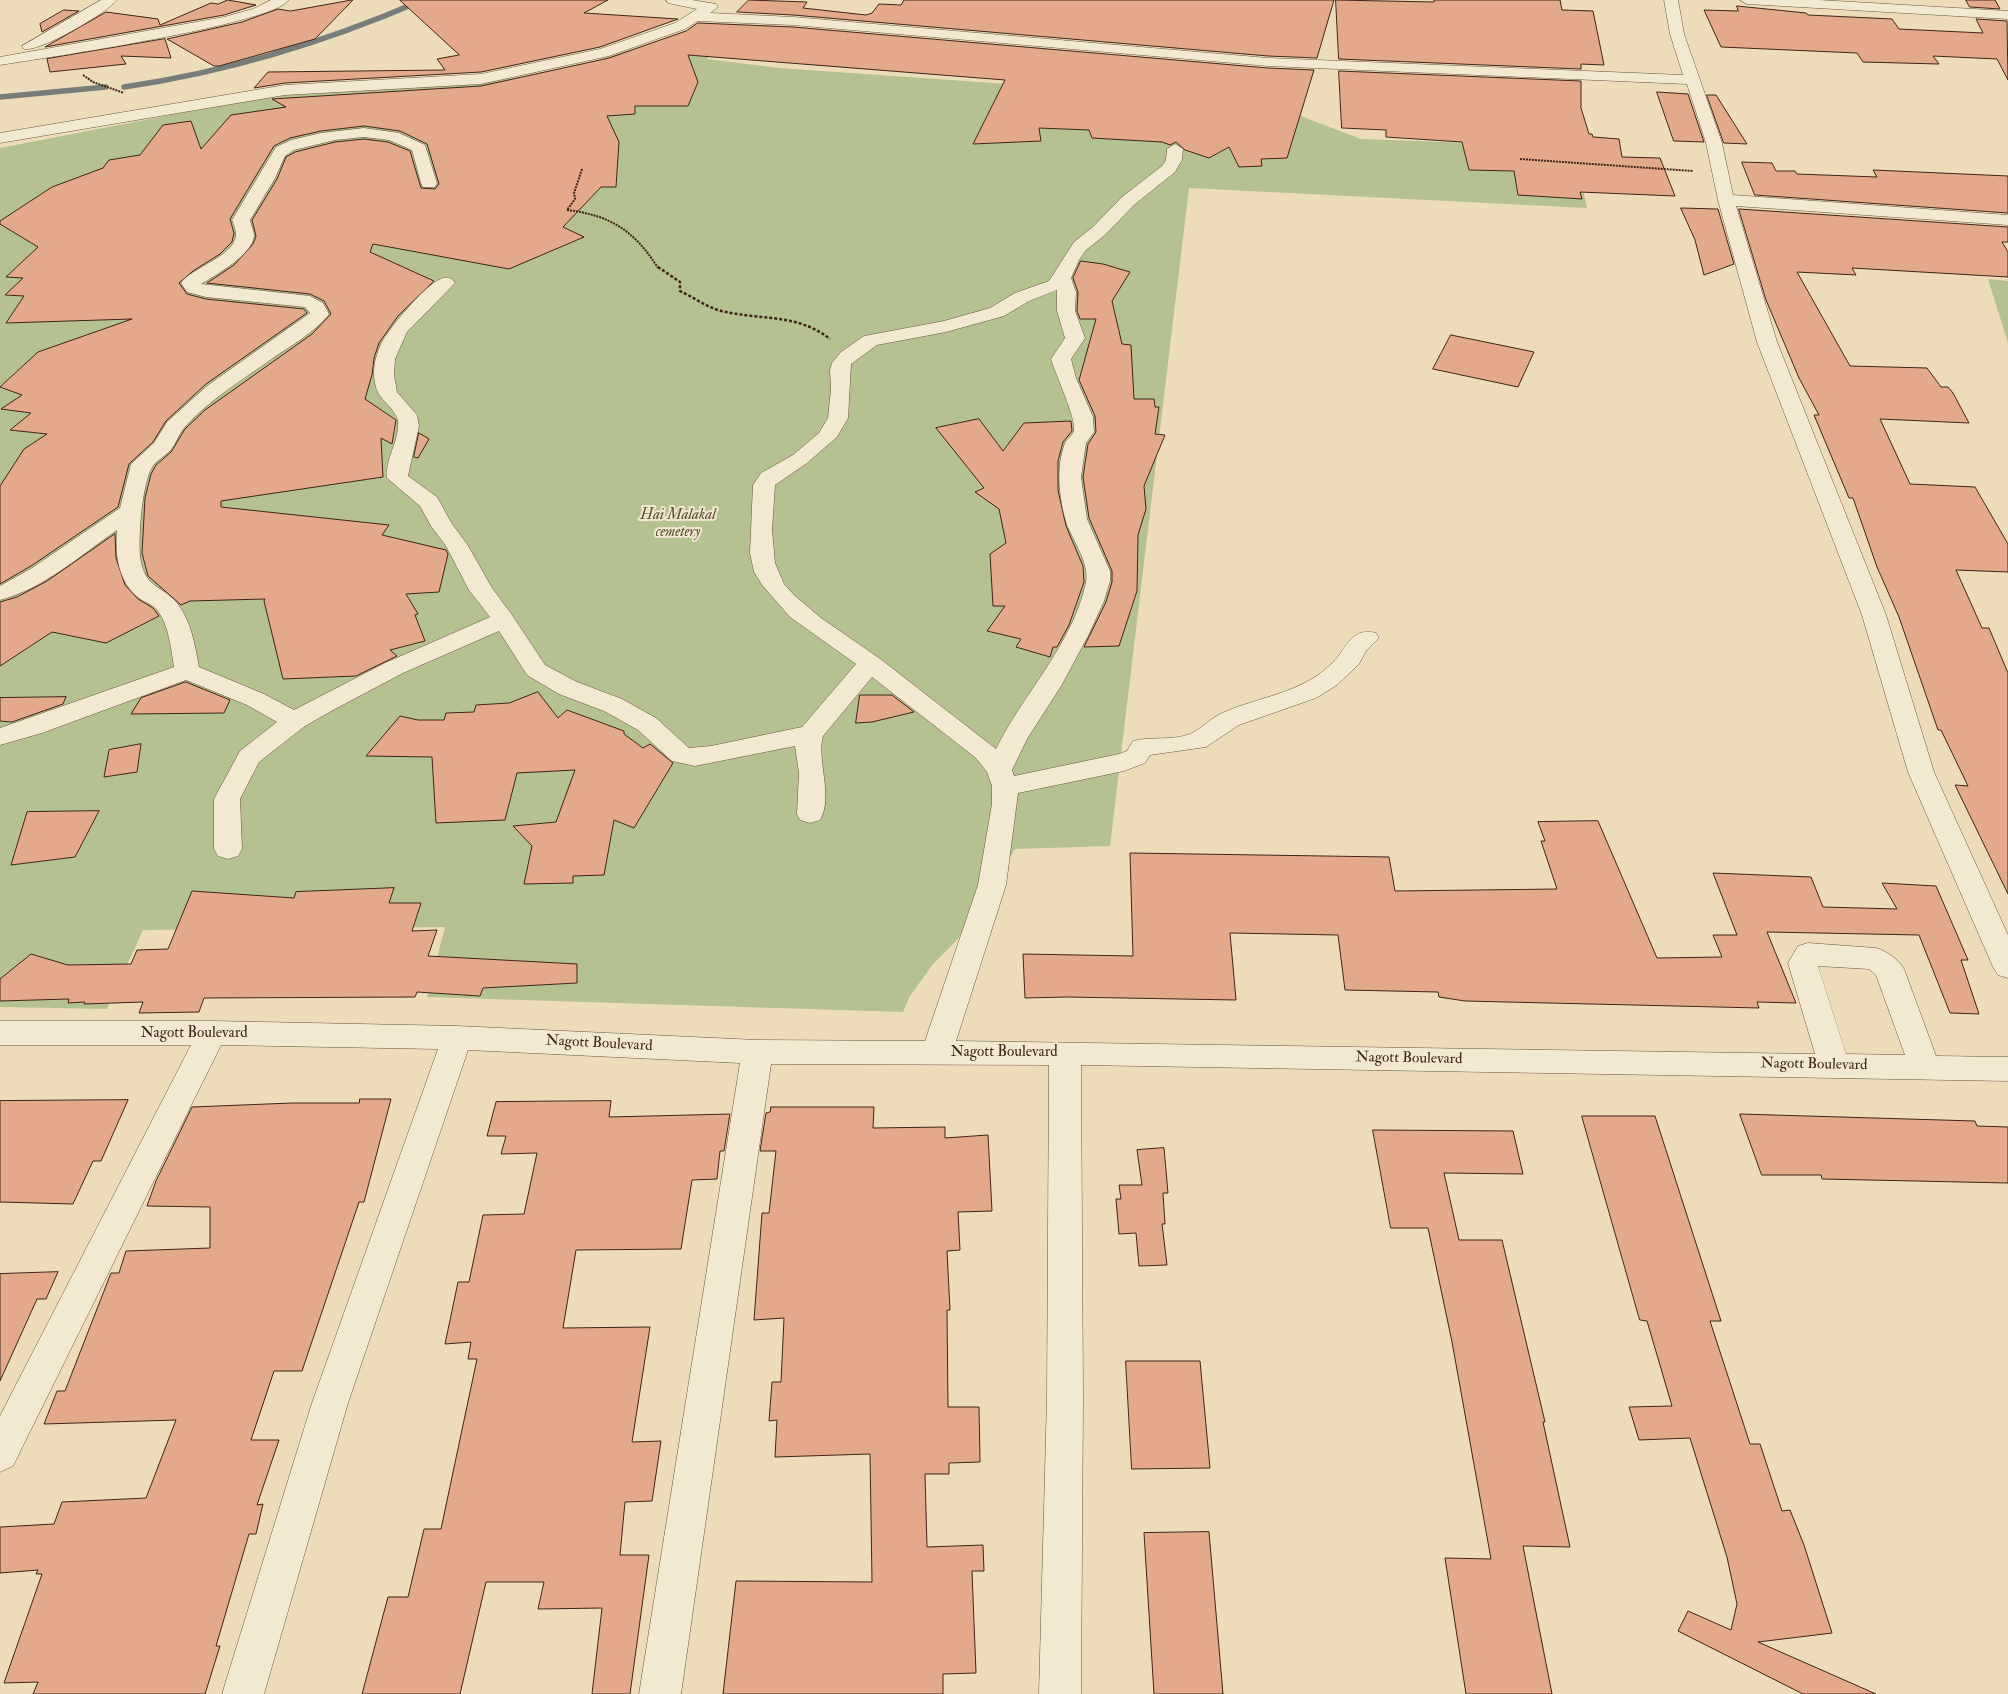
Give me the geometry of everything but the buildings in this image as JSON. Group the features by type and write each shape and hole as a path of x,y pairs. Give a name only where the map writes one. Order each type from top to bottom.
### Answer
{"street":[{"path":"0,59 69,26 110,0"},
{"path":"0,59 225,22 258,12 282,0"},
{"path":"673,0 710,8"},
{"path":"158,106 285,90 481,79 604,54 680,26 723,0"},
{"path":"1671,0 1677,34 1714,143 1726,200 1767,342 1874,615 1921,772 2008,967"},
{"path":"1747,0 2008,15"},
{"path":"697,17 793,21 1268,62 1692,80"},
{"path":"0,138 158,106 235,86"},
{"path":"187,671 182,640 172,616 163,602 145,591 130,566 126,550 130,512 142,464 162,447 174,426 214,390 320,314 310,302 206,291 194,288 190,283 223,262 242,244 245,235 241,220 267,178 280,152 296,144 332,135 358,133 391,136 410,142 419,148 429,183"},
{"path":"1002,778 985,752 870,663 808,620 778,591 766,571 762,548 764,485 769,478 800,459 827,437 838,418 841,389 840,370 842,363 848,356 871,340 946,326 997,312 1022,297 1055,284 1062,278 1070,259 1080,246 1099,231 1128,201 1169,169 1174,160 1175,149"},
{"path":"1726,200 2008,220"},
{"path":"937,1052 992,885 1005,804 1002,778 1014,739 1049,686 1076,636 1092,601 1098,581 1098,571 1076,519 1070,478 1070,469 1076,443 1084,432 1084,418 1062,367 1064,354 1075,338 1066,311 1067,292 1062,278"},
{"path":"446,283 397,331 388,355 385,379 387,391 408,416 409,427 397,471 398,478 429,502 442,526 456,544 481,590 504,620 536,670 568,688 613,705 646,724 681,755 695,758 811,734"},
{"path":"0,593 11,590 40,573 130,512"},
{"path":"228,849 226,799 249,757 294,723 324,704 394,668 504,620"},
{"path":"1002,778 1040,781 1121,763 1135,758 1142,747 1167,746 1197,740 1230,719 1307,692 1328,680 1350,659 1356,647 1367,638"},
{"path":"810,814 812,772 808,743 811,734 870,663"},
{"path":"0,737 33,727 187,671 211,683 244,693 277,708 294,723"},
{"path":"1834,1065 1803,963 1808,954 1876,959 1889,969 1925,1067"},
{"name":"Nagott Boulevard","path":"0,1033 212,1033 457,1038 756,1052 1064,1053 2008,1069"},
{"path":"0,1454 212,1033"},
{"path":"243,1694 330,1404 457,1038"},
{"path":"660,1694 756,1052"},
{"path":"1060,1694 1065,1398 1064,1053"}],"path":[{"path":"83,76 93,82 158,106"},
{"path":"1520,159 1721,173"},
{"path":"582,169 574,198 567,210 593,214 636,238 651,255 652,261 659,269 680,282 680,291 720,311 769,314 819,331 832,342 837,350 848,356"}],"green space":[{"name":"Hai Malakal cemetery","path":"730,27 707,59 779,68 1264,102 1361,139 1498,144 1579,172 1587,208 1189,188 1110,846 1015,849 958,939 933,964 910,996 903,1012 427,997 445,927 143,930 107,1009 0,1007 0,148 269,96 460,85 514,78 592,62 658,41"},
{"path":"1988,279 2008,281 2008,343"}],"waterway":[{"path":"124,87 201,73 276,54 350,29 423,0"},
{"path":"0,97 106,87"}]}
